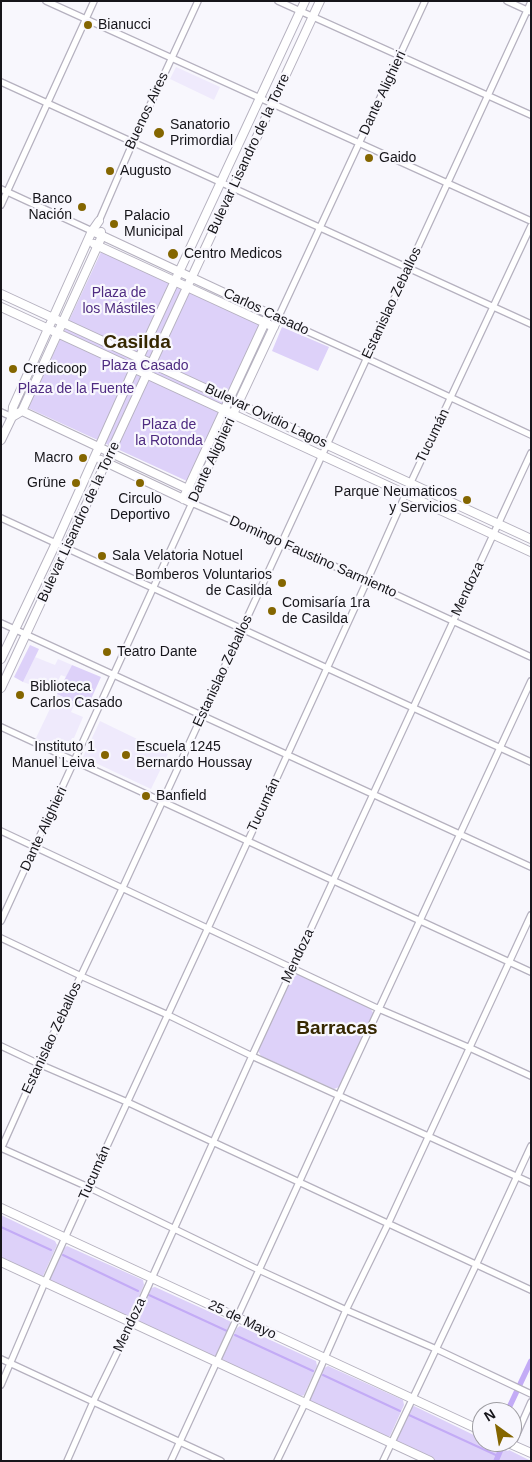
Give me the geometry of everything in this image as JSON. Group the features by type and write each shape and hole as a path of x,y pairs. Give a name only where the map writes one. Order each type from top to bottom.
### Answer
{"main road":[{"name":"Bulevar Lisandro de la Torre","path":"1,660 305,1"},
{"name":"Bulevar Lisandro de la Torre","path":"1,688 320,1"},
{"name":"Buenos Aires","path":"1,440 12,417 13,407 92,231 99,221"},
{"path":"12,417 22,411 98,245 101,235 99,221"},
{"name":"Carlos Casado","path":"92,231 278,318"},
{"name":"Carlos Casado","path":"88,240 274,327"},
{"name":"Bulevar Ovidio Lagos","path":"1,294 531,538"},
{"name":"Bulevar Ovidio Lagos","path":"1,308 531,552"},
{"name":"Dante Alighieri","path":"183,499 270,314"},
{"name":"Dante Alighieri","path":"192,504 278,318"},
{"path":"22,411 196,493"},
{"name":"Domingo Faustino Sarmiento","path":"95,458 192,504"},
{"name":"25 de Mayo","path":"1,1208 472,1426"},
{"path":"1,1262 430,1461"}],"street":[{"path":"46,1 531,221"},
{"path":"1,205 4,191 94,1"},
{"name":"Buenos Aires","path":"99,221 132,142 198,1"},
{"path":"278,1 531,116"},
{"name":"Dante Alighieri","path":"278,318 425,1"},
{"path":"507,1 529,11"},
{"name":"Estanislao Zeballos","path":"1,1148 163,801 366,358 529,11 531,2"},
{"path":"1,82 531,324"},
{"name":"Carlos Casado","path":"4,191 92,231"},
{"name":"Tucumán","path":"1,1385 45,1282 127,1102 411,482 531,226"},
{"name":"Carlos Casado","path":"278,318 531,435"},
{"path":"1,412 12,417"},
{"name":"Mendoza","path":"67,1461 292,968 531,453"},
{"name":"Dante Alighieri","path":"1,921 192,504"},
{"name":"Domingo Faustino Sarmiento","path":"192,504 282,542 531,657"},
{"path":"1,518 531,762"},
{"path":"1,623 531,867"},
{"path":"171,1461 531,681"},
{"path":"1,727 531,972"},
{"path":"1,831 379,1009 531,1076"},
{"path":"277,1461 531,915"},
{"path":"1,938 252,1056 531,1183"},
{"path":"1,1046 127,1102 531,1290"},
{"path":"382,1461 531,1146"},
{"path":"1,1148 346,1310 436,1349 529,1393"},
{"path":"1,1360 221,1461"},
{"path":"522,1419 531,1402"}],"shaded area":[{"path":"176,67 220,87 214,100 170,79"},
{"path":"35,657 55,665 58,659 72,665 66,677 61,675 56,684 42,678 37,687 23,682"},
{"path":"57,694 75,703 71,712 83,717 67,749 60,747 59,749 36,738"},
{"name":"Escuela 1245 Bernardo Houssay","path":"100,721 168,754 151,789 83,757"}],"green space":[{"name":"Plaza Casado","path":"102,250 263,324 189,482 28,408"},
{"path":"282,327 329,347 318,371 272,351"},
{"path":"30,645 39,649 23,682 14,677"},
{"path":"72,665 101,677 87,708 57,694"},
{"path":"300,974 370,1008 374,1014 339,1087 334,1089 261,1056 258,1051 292,977"},
{"path":"1,1215 55,1241 57,1245 43,1276 39,1277 1,1260"},
{"path":"67,1246 143,1280 144,1285 131,1315 126,1317 50,1282 49,1278 64,1248"},
{"path":"155,1287 230,1321 231,1326 219,1355 213,1358 138,1323 136,1318 151,1288"},
{"path":"240,1326 316,1361 317,1366 304,1395 299,1397 223,1362 222,1358 237,1328"},
{"path":"328,1366 403,1400 404,1405 390,1436 385,1438 310,1402 309,1397 324,1368"},
{"path":"414,1406 472,1434 472,1452 513,1452 531,1461 433,1461 397,1443 396,1438 411,1408"}],"waterway":[{"path":"1,1227 51,1250"},
{"path":"63,1255 138,1291"},
{"path":"149,1295 227,1331"},
{"path":"235,1335 313,1371"},
{"path":"512,1402 531,1361"},
{"path":"323,1375 400,1411"},
{"path":"409,1415 498,1456"},
{"path":"496,1461 500,1452"}],"place":[{"name":"Bianucci","path":"88,25"},
{"name":"Sanatorio Primordial","path":"159,133"},
{"name":"Gaido","path":"369,158"},
{"name":"Augusto","path":"110,171"},
{"name":"Banco Nación","path":"82,207"},
{"name":"Palacio Municipal","path":"114,224"},
{"name":"Centro Medicos","path":"173,254"},
{"name":"Credicoop","path":"13,369"},
{"name":"Macro","path":"83,458"},
{"name":"Grüne","path":"76,483"},
{"name":"Circulo Deportivo","path":"140,483"},
{"name":"Parque Neumaticos y Servicios","path":"467,500"},
{"name":"Sala Velatoria Notuel","path":"102,556"},
{"name":"Bomberos Voluntarios de Casilda","path":"282,583"},
{"name":"Comisaría 1ra de Casilda","path":"272,611"},
{"name":"Teatro Dante","path":"107,652"},
{"name":"Biblioteca Carlos Casado","path":"20,695"},
{"name":"Instituto 1 Manuel Leiva","path":"105,755"},
{"name":"Escuela 1245 Bernardo Houssay","path":"126,755"},
{"name":"Banfield","path":"146,796"}],"district":[{"name":"Casilda","path":"137,343"},
{"name":"Barracas","path":"337,1029"}],"park label":[{"name":"Plaza de los Mástiles","path":"119,302"},
{"name":"Plaza de la Fuente","path":"76,389"},
{"name":"Plaza de la Rotonda","path":"169,434"}]}
